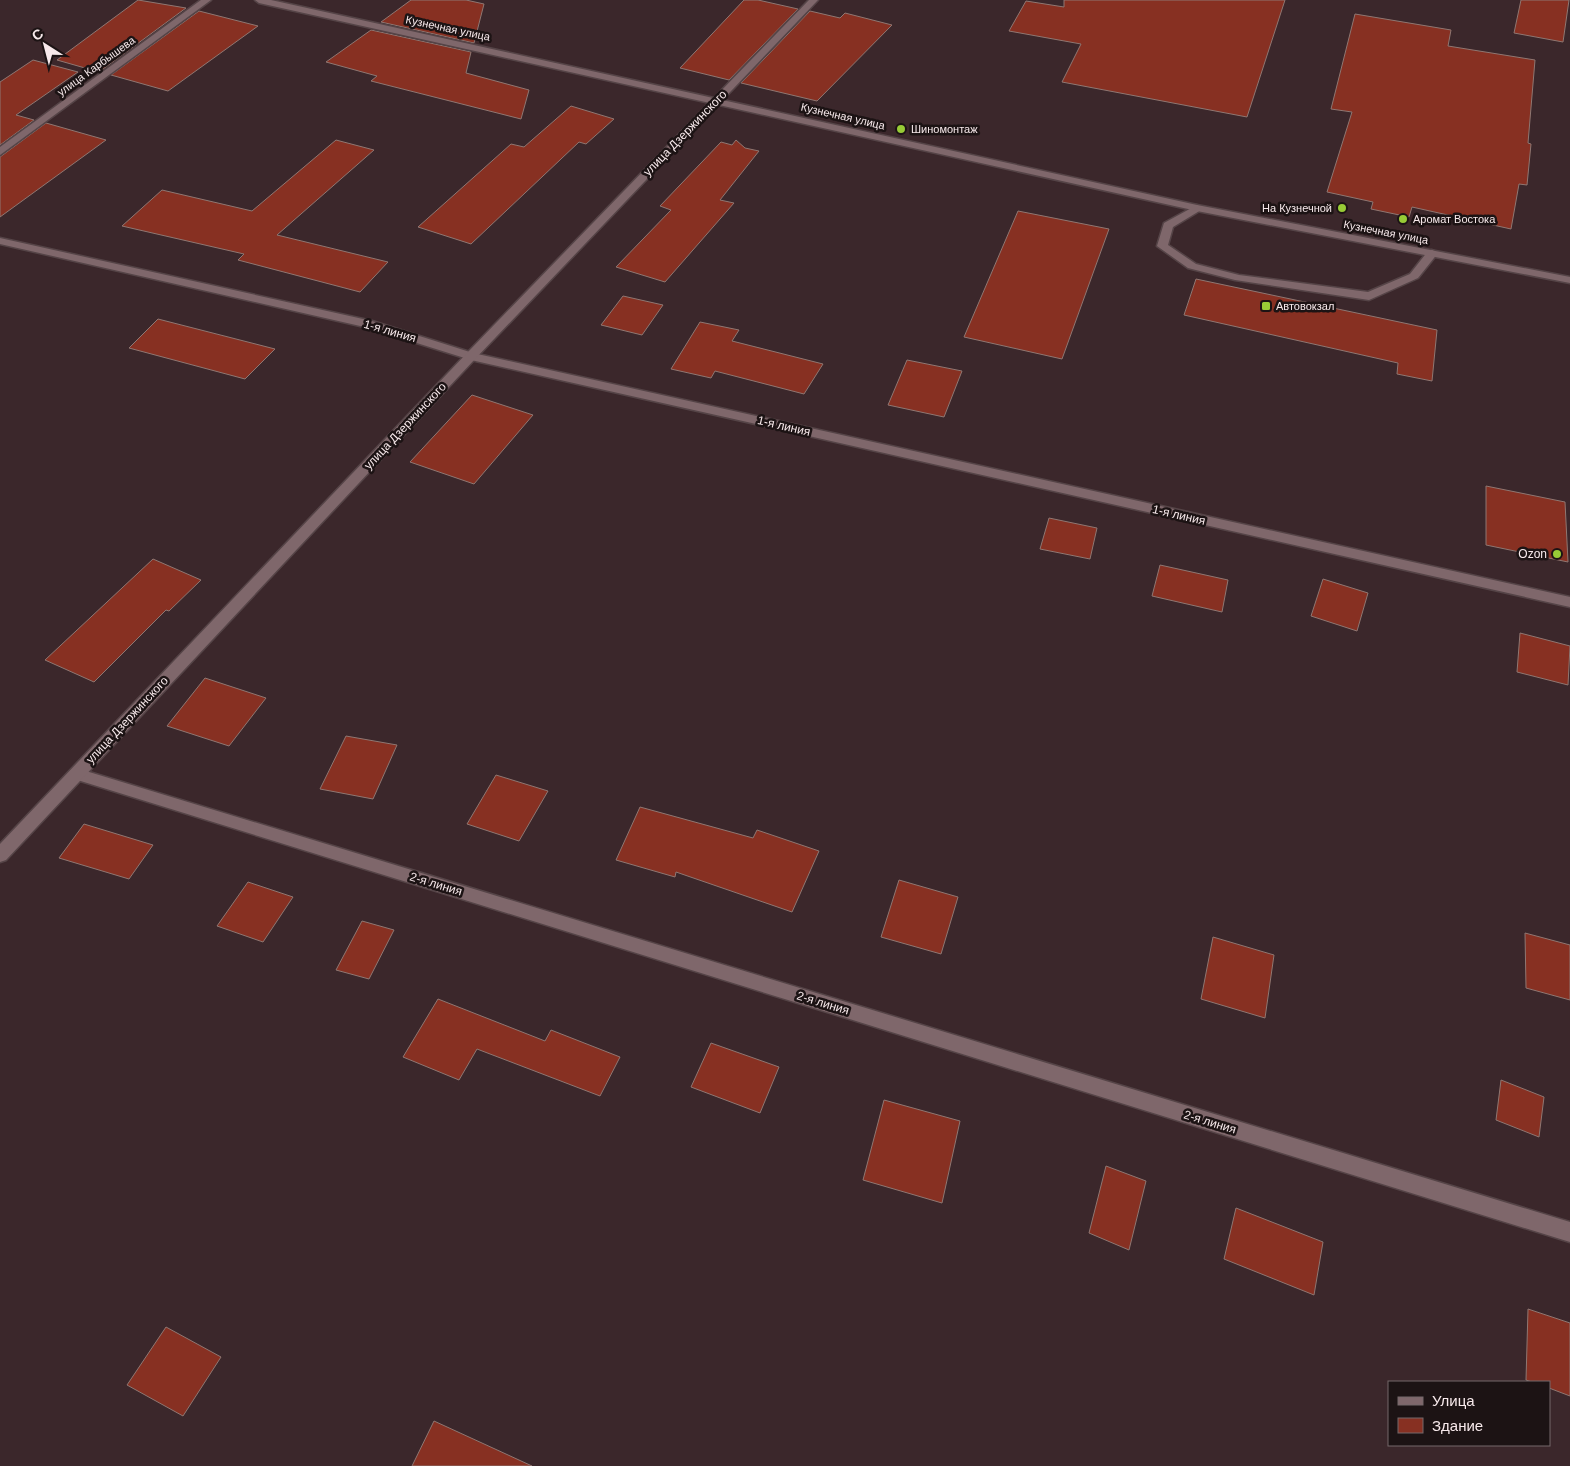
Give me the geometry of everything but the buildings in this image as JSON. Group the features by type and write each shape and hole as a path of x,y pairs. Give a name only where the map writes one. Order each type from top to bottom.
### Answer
{"street":[{"name":"улица Карбышева","path":"0,152 208,0"},
{"name":"Кузнечная улица","path":"259,0 1197,208 1570,280"},
{"name":"улица Дзержинского","path":"0,855 471,356 814,0"},
{"path":"1197,208 1168,225 1162,246 1192,266 1239,278 1369,296 1414,276 1432,253"},
{"name":"1-я линия","path":"0,241 372,325 471,356 1570,602"},
{"name":"2-я линия","path":"76,774 1570,1232"}],"place":[{"name":"Шиномонтаж","path":"901,129"},
{"name":"На Кузнечной","path":"1342,208"},
{"name":"Аромат Востока","path":"1403,219"},
{"name":"Автовокзал","path":"1266,306"},
{"name":"Ozon","path":"1557,554"}]}
